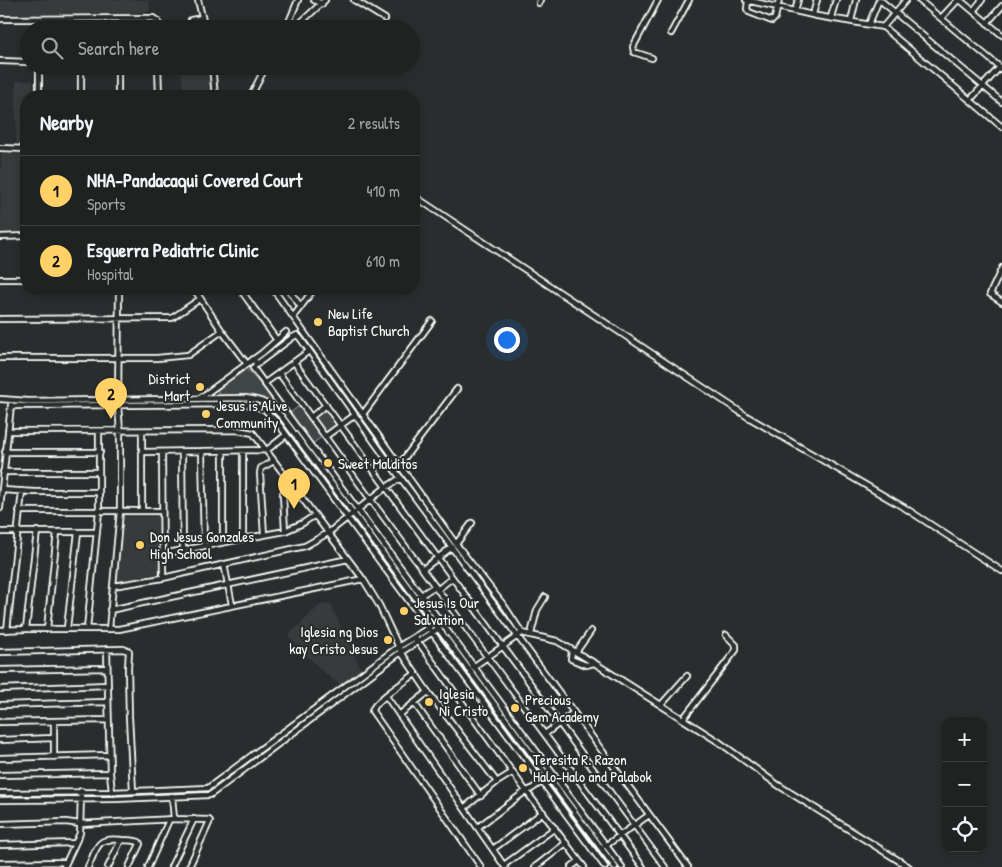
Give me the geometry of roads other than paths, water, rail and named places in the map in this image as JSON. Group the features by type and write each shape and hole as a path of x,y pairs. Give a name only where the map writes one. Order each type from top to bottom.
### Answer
{"street":[{"path":"190,20 202,18 198,0"},
{"path":"289,0 297,2 290,19"},
{"path":"314,0 324,2"},
{"path":"354,0 385,19"},
{"path":"652,58 634,52 633,47 658,0"},
{"path":"671,33 689,0"},
{"path":"779,0 778,7 776,18 772,20 749,12 747,0 778,7 795,11 883,28 1002,127"},
{"path":"795,11 798,0"},
{"path":"813,14 816,0"},
{"path":"831,17 836,0"},
{"path":"851,21 856,0"},
{"path":"869,24 879,0 896,12 1002,102"},
{"path":"883,28 906,0"},
{"path":"919,0 1001,68 970,100"},
{"path":"941,18 959,0 1002,35"},
{"path":"973,11 982,0"},
{"path":"305,20 324,2"},
{"path":"987,23 1002,6"},
{"path":"0,19 153,18 156,20"},
{"path":"0,61 20,62"},
{"path":"39,75 39,90"},
{"path":"81,75 81,90"},
{"path":"118,75 118,90"},
{"path":"158,75 158,90"},
{"path":"213,75 214,90"},
{"path":"254,90 262,75"},
{"path":"0,148 20,149"},
{"path":"420,200 748,417 906,508 1002,571"},
{"path":"0,237 20,236"},
{"path":"1002,268 990,294 1002,302"},
{"path":"0,279 20,279"},
{"path":"109,629 120,511 118,295"},
{"path":"198,295 247,364"},
{"path":"244,295 276,339"},
{"path":"278,295 454,545"},
{"path":"292,295 301,307"},
{"path":"294,317 310,295"},
{"path":"0,319 172,318 200,299"},
{"path":"363,414 432,321"},
{"path":"0,358 157,358 188,355 222,330"},
{"path":"198,398 247,364 286,332"},
{"path":"622,867 254,370 257,364 297,335 401,478 454,545 520,634 574,713 688,867"},
{"path":"265,384 310,351"},
{"path":"253,359 257,364"},
{"path":"294,362 665,867"},
{"path":"279,373 643,867"},
{"path":"212,388 218,399 218,405"},
{"path":"399,465 456,389"},
{"path":"28,403 246,398 261,400 276,409 615,867"},
{"path":"183,399 183,405"},
{"path":"0,400 11,403 118,405 248,404 264,409 286,435 604,867 610,860"},
{"path":"0,508 11,403"},
{"path":"311,417 326,405"},
{"path":"326,436 355,415"},
{"path":"8,431 251,432 267,450 363,579 379,605 401,652 428,692 497,782"},
{"path":"142,431 142,511"},
{"path":"87,628 99,511 99,432"},
{"path":"142,452 267,450 286,435"},
{"path":"202,451 204,546"},
{"path":"223,451 224,542"},
{"path":"243,451 244,539"},
{"path":"5,452 100,452"},
{"path":"162,452 163,578"},
{"path":"182,452 183,551"},
{"path":"264,535 260,473 261,468 274,461"},
{"path":"4,472 99,472"},
{"path":"113,586 163,578 304,546 328,533 385,488 401,478"},
{"path":"285,531 282,495 292,485"},
{"path":"2,490 100,492"},
{"path":"6,630 22,491"},
{"path":"19,511 161,511"},
{"path":"162,554 285,531 303,523 314,515"},
{"path":"423,568 454,545 472,523"},
{"path":"26,629 36,531"},
{"path":"0,532 97,532"},
{"path":"47,629 57,532"},
{"path":"67,628 78,532"},
{"path":"110,610 348,559"},
{"path":"224,564 232,605"},
{"path":"421,595 452,578"},
{"path":"0,630 130,628 232,605 363,579"},
{"path":"531,634 537,610 545,596"},
{"path":"0,793 112,792 202,789 212,786 398,647 435,623"},
{"path":"0,800 210,795 401,652 438,628"},
{"path":"591,631 574,651 571,659 586,665 594,663"},
{"path":"473,667 520,634 531,634 557,641 683,719 778,785 909,867"},
{"path":"683,719 736,650 736,645 726,635"},
{"path":"414,638 584,867"},
{"path":"0,652 107,649 123,649 130,652 128,707 133,791"},
{"path":"107,649 109,755 112,792"},
{"path":"0,670 107,668"},
{"path":"416,674 373,707 374,714 481,867"},
{"path":"661,705 687,676"},
{"path":"0,689 108,685"},
{"path":"398,715 415,704 428,692"},
{"path":"386,696 505,866 555,828"},
{"path":"0,705 108,702"},
{"path":"415,704 481,796"},
{"path":"545,734 574,713"},
{"path":"0,722 108,720"},
{"path":"54,721 54,757"},
{"path":"0,740 54,738"},
{"path":"259,751 262,756"},
{"path":"0,758 109,755"},
{"path":"464,808 513,772"},
{"path":"0,775 110,773"},
{"path":"478,826 548,776"},
{"path":"148,867 171,820 171,790"},
{"path":"0,863 65,864 80,833 81,792"},
{"path":"493,849 543,812"},
{"path":"602,849 606,844 649,815"},
{"path":"171,867 194,819"},
{"path":"0,824 66,822 80,824 194,819 210,821 190,867"},
{"path":"88,867 102,841 111,838 136,840 140,844 129,867"},
{"path":"108,867 121,840"},
{"path":"0,845 75,843"},
{"path":"535,867 566,843"},
{"path":"571,867 579,860"}],"waterway":[{"path":"421,501 440,528"}],"place":[{"name":"New Life Baptist Church","path":"318,322"},
{"name":"District Mart","path":"200,387"},
{"name":"Jesus is Alive Community","path":"206,414"},
{"name":"Esguerra Pediatric Clinic","path":"111,419"},
{"name":"Sweet Malditos","path":"328,463"},
{"name":"NHA-Pandacaqui Covered Court","path":"294,509"},
{"name":"Don Jesus Gonzales High School","path":"140,545"},
{"name":"Jesus Is Our Salvation","path":"404,611"},
{"name":"Iglesia ng Dios kay Cristo Jesus","path":"388,640"},
{"name":"Iglesia Ni Cristo","path":"429,702"},
{"name":"Precious Gem Academy","path":"515,708"},
{"name":"Teresita R. Razon Halo-Halo and Palabok","path":"523,768"}]}
